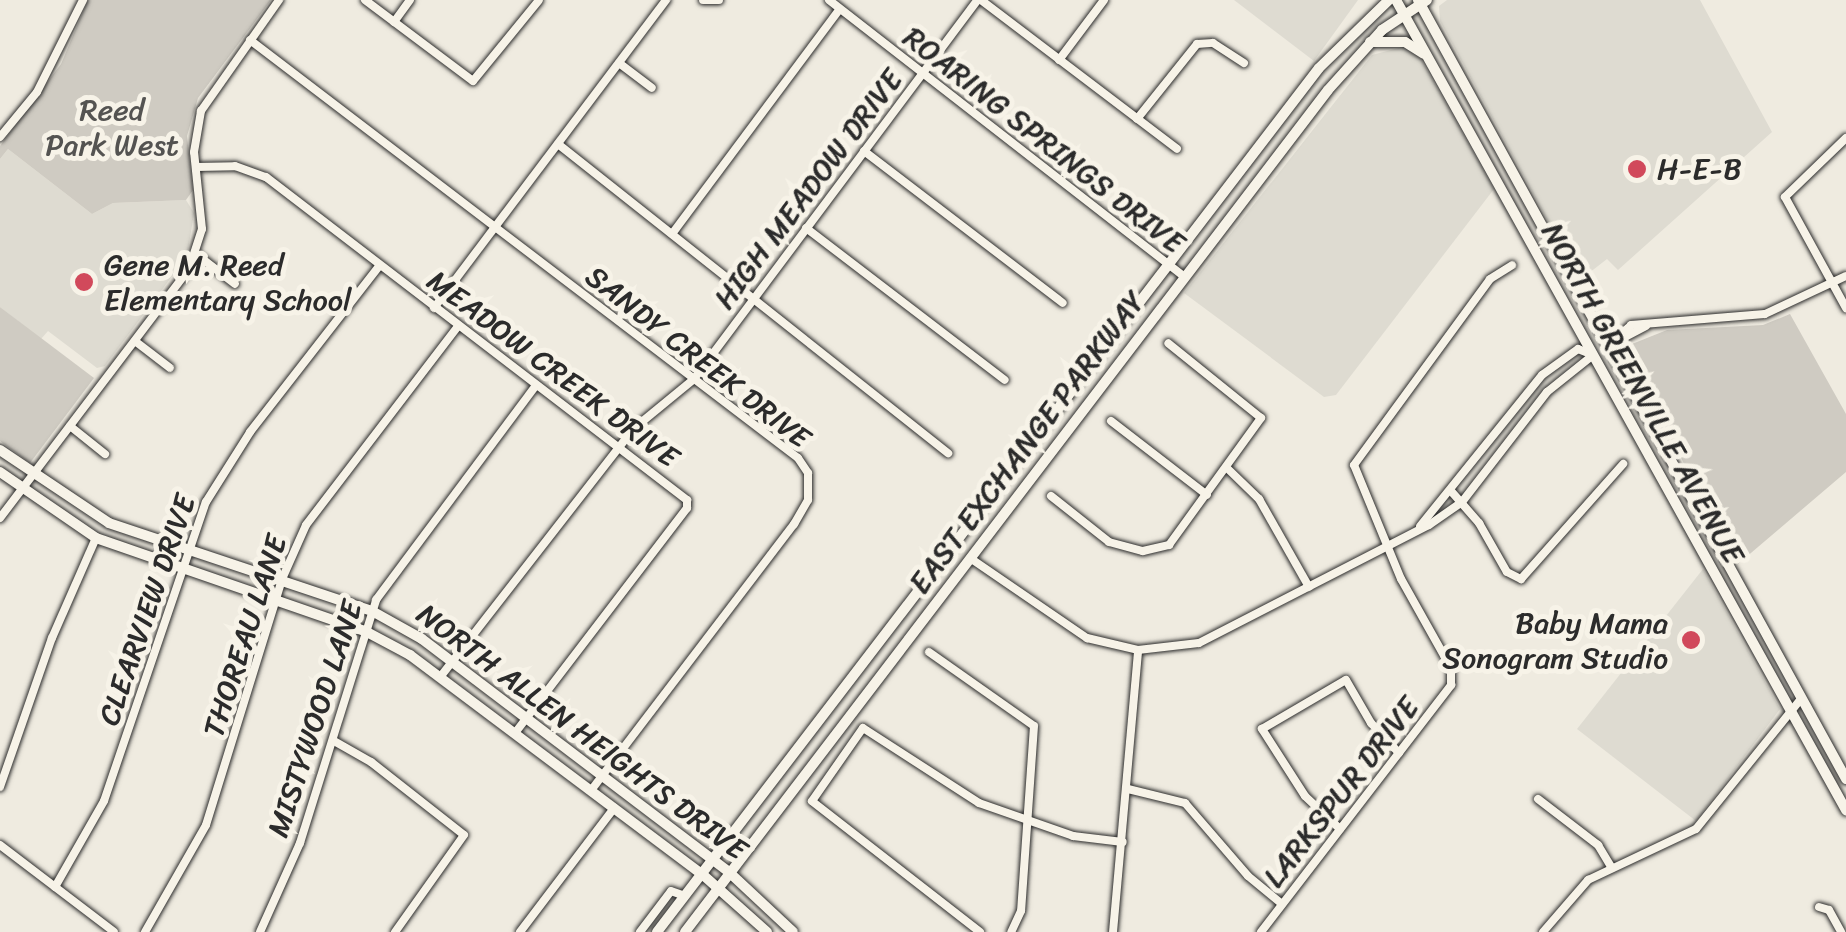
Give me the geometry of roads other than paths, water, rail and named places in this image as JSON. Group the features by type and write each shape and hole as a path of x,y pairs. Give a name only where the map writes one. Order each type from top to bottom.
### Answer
{"main road":[{"name":"NORTH GREENVILLE AVENUE","path":"1392,0 1427,56 1846,810"},
{"name":"EAST EXCHANGE PARKWAY","path":"657,932 1280,118 1344,38 1392,0"},
{"name":"NORTH GREENVILLE AVENUE","path":"1422,1 1846,779"},
{"name":"EAST EXCHANGE PARKWAY","path":"685,932 1296,130 1369,42 1422,1"},
{"path":"1369,42 1406,42 1427,56"},
{"path":"1280,118 1296,130"},
{"path":"1493,176 1509,166"},
{"path":"1593,355 1608,346"},
{"name":"NORTH ALLEN HEIGHTS DRIVE","path":"0,450 109,523 372,611 452,661 528,716 713,859 793,932"},
{"name":"NORTH ALLEN HEIGHTS DRIVE","path":"0,472 96,538 365,631 441,676 702,874 767,932"},
{"path":"953,546 970,558"},
{"path":"833,702 850,715"},
{"path":"808,734 826,748"}],"street":[{"path":"0,137 38,92 83,0"},
{"path":"0,518 196,254 203,216 196,167 200,110 279,0"},
{"path":"365,0 473,80 539,0"},
{"path":"394,22 410,0"},
{"path":"434,308 666,0"},
{"path":"703,0 719,0"},
{"name":"ROARING SPRINGS DRIVE","path":"830,0 1185,277"},
{"path":"979,0 1177,149"},
{"name":"HIGH MEADOW DRIVE","path":"441,676 617,448 694,379 979,0"},
{"path":"1060,60 1104,0"},
{"path":"672,234 839,10"},
{"name":"SANDY CREEK DRIVE","path":"250,40 798,458 808,473 808,500 590,790"},
{"path":"1137,119 1196,44 1213,44 1244,63"},
{"path":"619,63 652,88"},
{"path":"1846,138 1786,194 1846,308"},
{"path":"558,144 672,234 750,303 948,453"},
{"path":"864,151 1064,302"},
{"name":"MEADOW CREEK DRIVE","path":"196,167 235,166 266,176 682,494 687,508 515,733"},
{"path":"806,228 1006,380"},
{"path":"196,254 235,284"},
{"path":"1388,544 1354,465 1490,279 1512,265"},
{"name":"CLEARVIEW DRIVE","path":"54,887 104,801 187,550 223,470 379,266"},
{"path":"1608,346 1631,325 1646,326 1685,316 1765,314 1846,276"},
{"name":"THOREAU LANE","path":"145,932 206,826 275,600 306,525 458,326"},
{"path":"135,340 170,368"},
{"path":"1050,496 1110,542 1143,551 1164,549 1207,495 1260,423 1260,414 1168,343"},
{"path":"970,558 1071,631 1138,650 1179,648 1218,636 1388,544 1420,526 1462,502 1547,392 1593,355 1578,349 1542,375 1420,526"},
{"name":"MISTYWOOD LANE","path":"260,932 334,741 365,631 388,578 536,385"},
{"path":"1111,421 1207,495"},
{"path":"70,426 105,454"},
{"path":"1451,492 1462,502 1508,572 1521,579 1623,464"},
{"path":"1227,468 1259,498 1309,586"},
{"path":"0,787 52,638 96,538"},
{"name":"LARKSPUR DRIVE","path":"1261,932 1453,678 1388,544"},
{"path":"1113,932 1124,842 1138,650"},
{"path":"929,652 1034,726 1021,911 1011,932"},
{"path":"1340,829 1305,796 1262,729 1346,680 1371,723 1398,753"},
{"path":"1542,932 1582,885 1696,829 1801,699"},
{"path":"980,932 812,799 865,727 979,803 1027,822 1124,842"},
{"path":"334,741 372,762 464,835 395,932"},
{"path":"1128,789 1184,803 1232,860 1282,904"},
{"path":"1538,799 1598,844 1612,868"},
{"path":"520,932 614,808"},
{"path":"0,845 114,932"},
{"name":"EAST EXCHANGE PARKWAY","path":"640,932 671,891 685,896"},
{"path":"1820,907 1829,910 1842,932"}],"place":[{"name":"H-E-B","path":"1637,169"},
{"name":"Gene M. Reed Elementary School","path":"84,282"},
{"name":"Baby Mama Sonogram Studio","path":"1691,640"}],"park label":[{"name":"Reed Park West","path":"112,127"}]}
